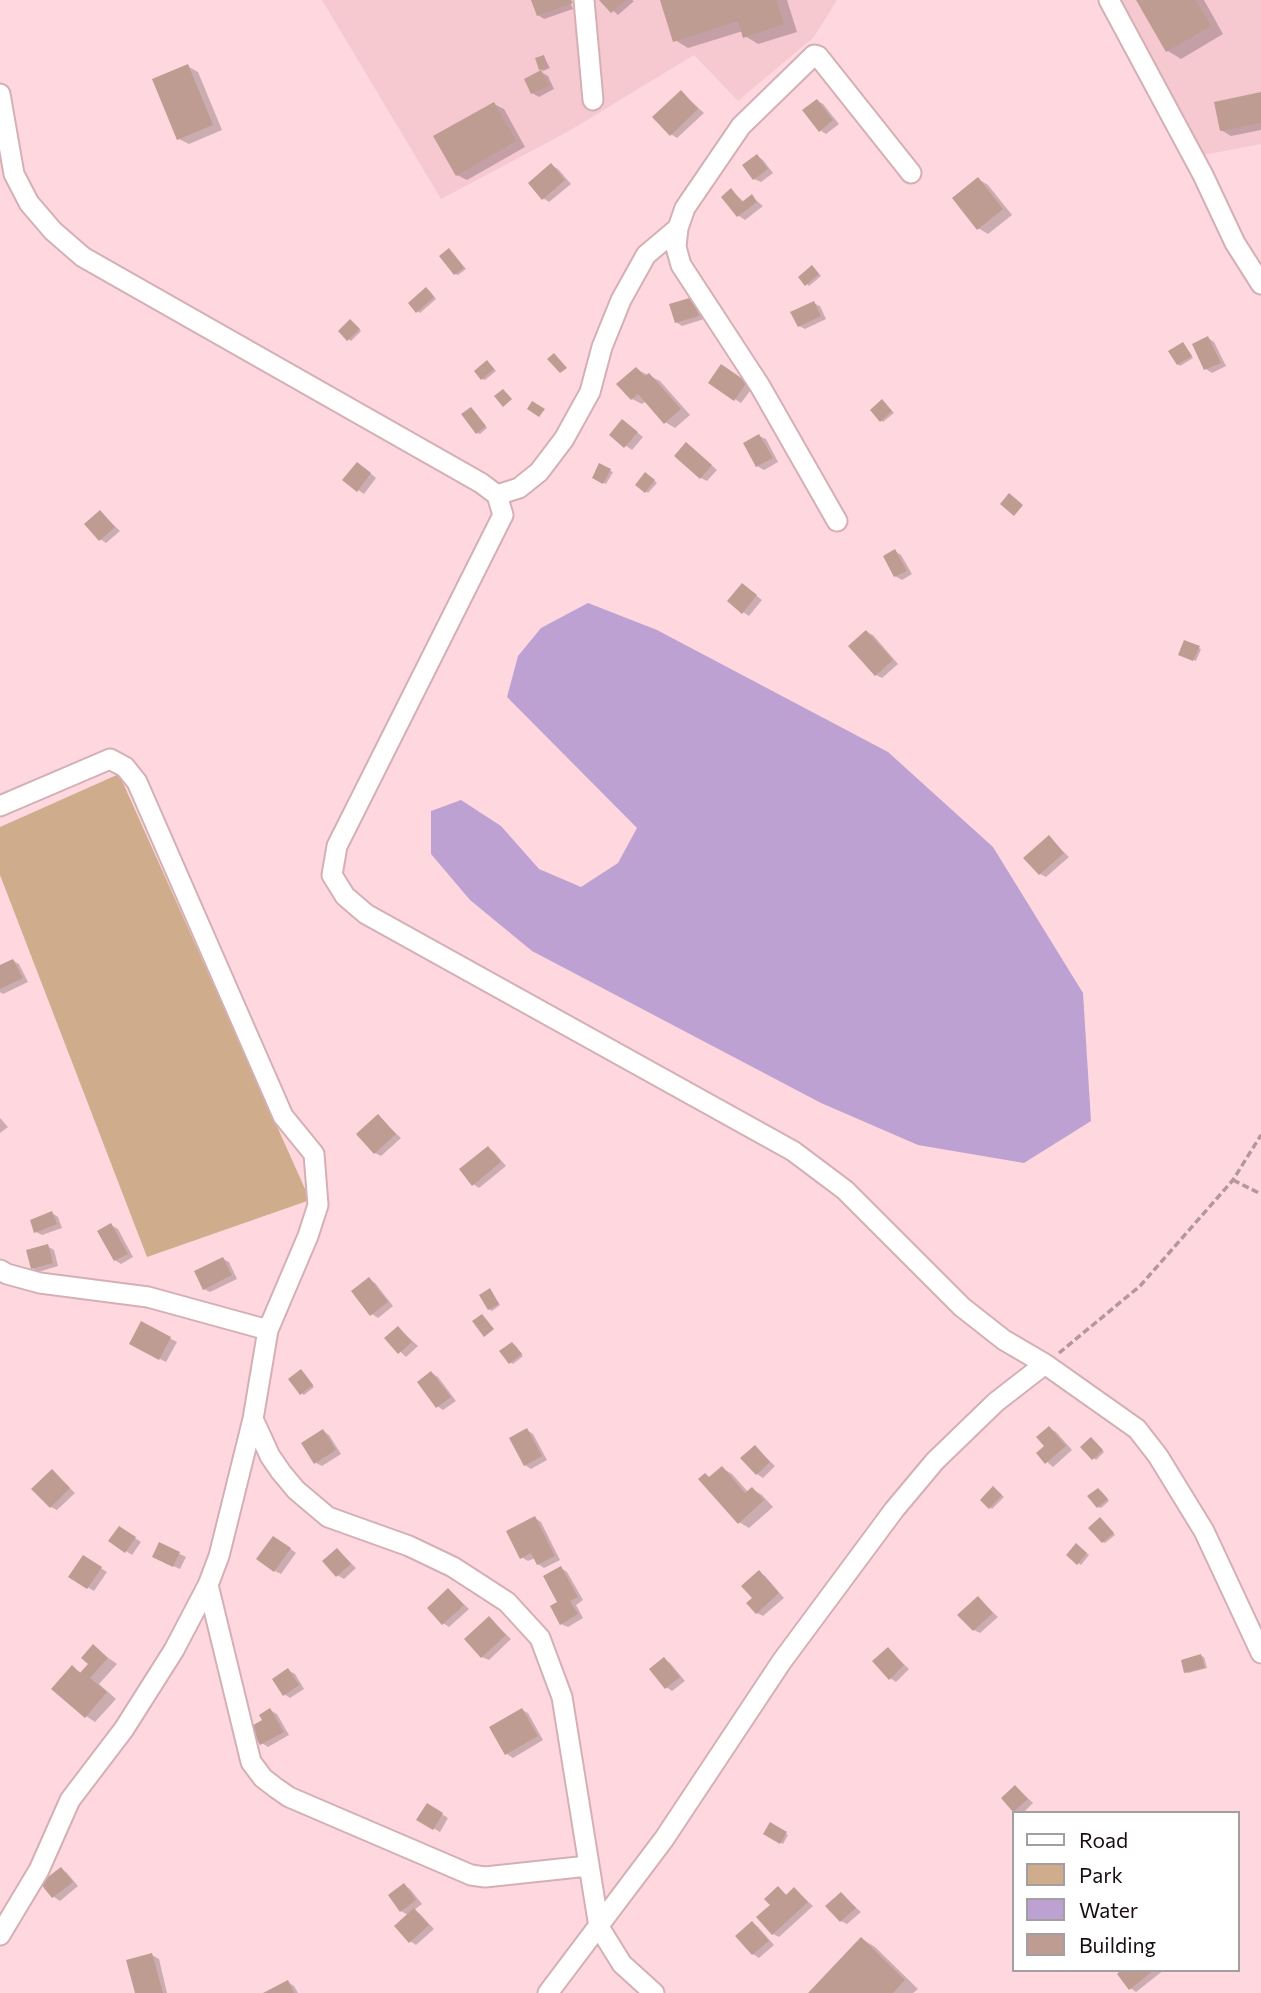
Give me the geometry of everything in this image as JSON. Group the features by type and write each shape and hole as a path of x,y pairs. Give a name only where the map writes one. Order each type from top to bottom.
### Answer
{"street":[{"path":"584,0 593,100"},
{"path":"1109,0 1203,175 1235,243 1261,284"},
{"path":"837,521 760,386 681,265 676,247 678,228 685,208 741,126 814,55 818,56 911,173"},
{"path":"0,94 14,174 29,203 53,231 83,257 481,483 497,495 503,515 337,846 332,875 345,895 366,914 793,1151 845,1190 962,1307 1004,1340 1045,1364 1137,1429 1158,1456 1204,1531 1261,1653"},
{"path":"497,495 519,488 539,472 564,439 590,392 602,347 621,300 646,254 678,228"},
{"path":"0,806 110,759 125,767 137,782 283,1116 314,1154 318,1205 308,1236 268,1330 253,1419 219,1556 208,1585 174,1650 124,1729 70,1800 39,1870 0,1935"},
{"path":"0,1270 40,1283 148,1297 268,1330"},
{"path":"548,1993 664,1839 782,1661 894,1510 935,1461 996,1402 1045,1364"},
{"path":"253,1419 270,1457 281,1472 296,1490 328,1517 410,1546 453,1567 507,1602 540,1638 562,1697 599,1927 622,1964 654,1993"},
{"path":"208,1585 251,1762 263,1778 276,1788 289,1797 471,1875 485,1877 588,1866"}],"path":[{"path":"1045,1364 1140,1286 1233,1181 1261,1135"},
{"path":"1233,1181 1261,1194"}],"shaded area":[{"path":"322,0 837,0 814,37 738,101 694,55 569,131 441,199"},
{"path":"1109,0 1261,0 1261,144 1193,157"}],"green space":[{"path":"119,774 310,1200 147,1257 0,875 0,827"}],"water":[{"path":"588,603 657,630 888,752 993,847 1083,993 1091,1121 1024,1163 918,1145 821,1103 532,951 470,900 431,854 431,811 461,800 501,826 539,869 581,887 618,863 637,828 507,697 518,656 541,628"}],"building":[{"path":"531,0 571,0 573,3 537,16"},
{"path":"599,0 626,0 611,13"},
{"path":"660,0 776,0 784,24 743,38 738,21 673,42"},
{"path":"1136,0 1196,0 1211,26 1166,52"},
{"path":"544,55 548,67 539,70 535,58"},
{"path":"188,64 213,125 177,140 152,79"},
{"path":"541,70 549,86 531,94 524,79"},
{"path":"681,90 698,109 670,136 652,117"},
{"path":"1261,92 1261,123 1220,131 1214,102"},
{"path":"817,99 833,120 819,132 802,110"},
{"path":"494,102 516,141 456,176 433,136"},
{"path":"757,154 768,169 753,180 742,165"},
{"path":"551,163 565,180 542,200 528,183"},
{"path":"978,177 1003,209 977,230 952,198"},
{"path":"731,188 742,202 752,194 757,202 737,217 721,197"},
{"path":"449,248 464,268 454,275 439,256"},
{"path":"812,265 819,274 805,286 798,277"},
{"path":"426,287 434,297 416,313 408,303"},
{"path":"693,297 699,316 675,323 669,304"},
{"path":"814,301 821,316 798,327 790,312"},
{"path":"350,319 360,329 347,341 338,331"},
{"path":"1208,336 1221,363 1204,370 1192,344"},
{"path":"1183,342 1192,356 1177,365 1168,351"},
{"path":"554,353 567,368 560,373 547,359"},
{"path":"487,360 494,369 481,380 474,371"},
{"path":"721,364 747,382 734,401 708,383"},
{"path":"636,367 645,376 649,373 681,409 664,424 638,394 631,400 616,384"},
{"path":"503,389 512,399 503,407 494,396"},
{"path":"882,399 892,411 880,422 870,410"},
{"path":"532,401 545,409 539,417 527,409"},
{"path":"471,407 486,426 476,434 461,414"},
{"path":"622,419 638,432 624,448 609,435"},
{"path":"759,434 773,458 756,467 743,443"},
{"path":"686,442 712,465 700,479 674,456"},
{"path":"357,462 371,473 357,492 342,480"},
{"path":"599,463 611,469 603,484 592,478"},
{"path":"645,472 655,480 645,493 635,485"},
{"path":"1009,493 1023,505 1014,516 1000,504"},
{"path":"100,510 115,527 99,541 84,524"},
{"path":"895,549 907,571 894,577 883,556"},
{"path":"742,583 757,595 742,614 727,601"},
{"path":"866,630 893,660 875,676 848,646"},
{"path":"1184,640 1200,646 1193,661 1178,655"},
{"path":"1049,835 1064,853 1039,875 1023,858"},
{"path":"13,959 23,978 0,989 0,965"},
{"path":"378,1114 396,1134 374,1154 356,1134"},
{"path":"488,1146 501,1162 472,1186 459,1169"},
{"path":"52,1211 57,1224 34,1233 30,1220"},
{"path":"111,1223 128,1254 114,1261 97,1231"},
{"path":"48,1244 53,1263 31,1269 26,1250"},
{"path":"223,1257 232,1275 203,1290 194,1271"},
{"path":"369,1277 388,1302 370,1316 351,1291"},
{"path":"490,1288 499,1304 488,1310 479,1295"},
{"path":"482,1314 494,1329 484,1337 472,1321"},
{"path":"141,1321 171,1337 159,1360 129,1344"},
{"path":"398,1326 412,1342 398,1354 384,1338"},
{"path":"512,1342 522,1354 509,1364 499,1351"},
{"path":"301,1369 313,1385 300,1395 288,1379"},
{"path":"431,1371 451,1397 436,1408 417,1382"},
{"path":"1049,1426 1066,1446 1045,1464 1036,1453 1044,1446 1036,1437"},
{"path":"527,1428 542,1456 524,1466 509,1438"},
{"path":"323,1429 336,1450 314,1464 301,1443"},
{"path":"1091,1437 1103,1450 1092,1460 1080,1447"},
{"path":"755,1445 770,1462 756,1475 740,1458"},
{"path":"722,1466 745,1493 752,1487 764,1500 738,1524 698,1479 705,1473 709,1477"},
{"path":"52,1469 70,1488 50,1508 31,1489"},
{"path":"993,1486 1002,1495 989,1509 980,1500"},
{"path":"1098,1488 1108,1499 1097,1508 1087,1496"},
{"path":"535,1516 555,1556 537,1565 531,1553 520,1559 506,1531"},
{"path":"1100,1517 1114,1533 1102,1543 1088,1528"},
{"path":"119,1526 136,1537 125,1553 108,1541"},
{"path":"273,1536 291,1548 274,1572 256,1559"},
{"path":"159,1542 180,1552 173,1567 152,1557"},
{"path":"1076,1543 1087,1553 1077,1565 1066,1555"},
{"path":"337,1548 351,1564 336,1577 322,1561"},
{"path":"83,1555 102,1567 87,1589 68,1577"},
{"path":"561,1566 578,1597 570,1601 578,1614 560,1625 550,1606 557,1602 543,1576"},
{"path":"759,1570 779,1593 756,1614 746,1603 752,1598 741,1586"},
{"path":"448,1588 464,1605 442,1625 427,1608"},
{"path":"978,1596 993,1613 973,1631 957,1615"},
{"path":"489,1616 506,1635 481,1658 464,1639"},
{"path":"93,1644 108,1658 90,1678 107,1692 85,1718 51,1689 72,1665 80,1673 88,1664 81,1658"},
{"path":"888,1647 904,1665 889,1680 872,1661"},
{"path":"1201,1654 1205,1668 1184,1673 1181,1660"},
{"path":"664,1657 680,1677 665,1689 649,1669"},
{"path":"288,1668 299,1685 283,1696 272,1679"},
{"path":"270,1708 284,1732 260,1745 250,1727 262,1720 259,1715"},
{"path":"522,1708 538,1736 505,1755 489,1727"},
{"path":"1015,1785 1028,1799 1012,1811 1001,1798"},
{"path":"427,1803 443,1813 433,1830 416,1820"},
{"path":"770,1822 787,1832 780,1844 763,1834"},
{"path":"61,1867 73,1882 52,1898 40,1883"},
{"path":"404,1883 416,1900 400,1912 388,1895"},
{"path":"778,1886 786,1895 794,1887 808,1902 772,1935 756,1917 770,1905 764,1899"},
{"path":"841,1892 856,1908 840,1922 825,1906"},
{"path":"414,1908 429,1925 409,1943 394,1926"},
{"path":"752,1921 769,1941 752,1955 735,1936"},
{"path":"861,1937 905,1980 893,1993 808,1993"},
{"path":"152,1953 163,1993 135,1993 126,1960"},
{"path":"1119,1972 1152,1972 1129,1990 1117,1974"},
{"path":"288,1980 294,1993 263,1993"}]}
